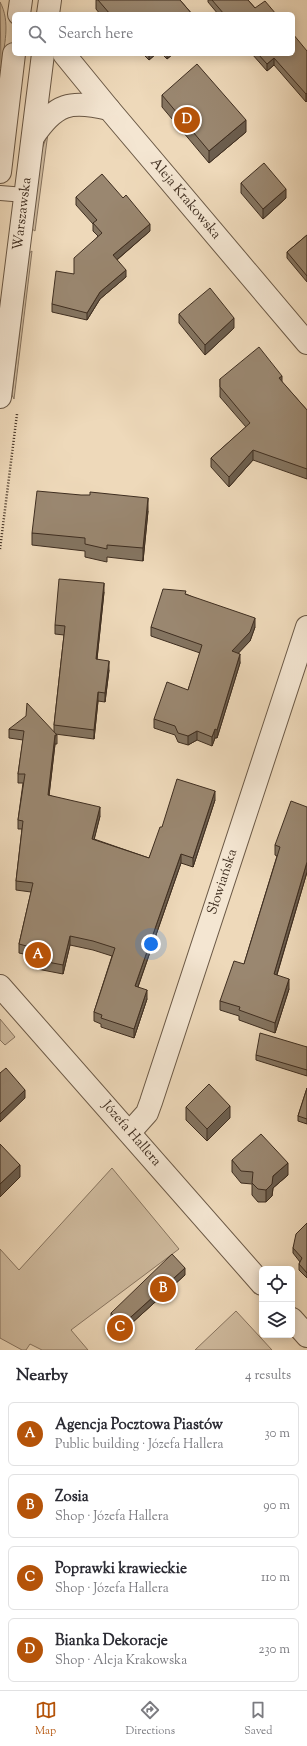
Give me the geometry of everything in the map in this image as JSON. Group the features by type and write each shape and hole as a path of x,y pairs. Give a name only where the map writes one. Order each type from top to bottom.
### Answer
{"street":[{"path":"48,12 50,0"},
{"name":"Warszawska","path":"0,172 14,56"},
{"name":"Warszawska","path":"0,397 43,56"},
{"name":"Aleja Krakowska","path":"66,56 108,109 307,343"},
{"path":"33,138 51,114 66,107 85,104 108,109"},
{"name":"Słowiańska","path":"130,1132 147,1113 151,1102 307,627"},
{"name":"Józefa Hallera","path":"0,986 130,1132 259,1281"},
{"path":"295,1322 307,1336"}],"lane":[{"path":"0,193 25,195"}],"shaded area":[{"path":"0,2 6,26 1,68"},
{"path":"48,133 35,231 32,229 42,149"},
{"path":"32,251 14,399 12,395 29,253"},
{"path":"0,1019 15,1037 5,1045 0,1040"},
{"path":"112,1168 179,1249 71,1330 88,1350 42,1350 30,1344 26,1350 22,1350 0,1338 0,1249 19,1270"},
{"path":"236,1311 259,1336 259,1338 261,1338 272,1350 195,1350"}],"building":[{"path":"98,0 180,0 190,12 108,12"},
{"path":"212,0 248,0 255,8 265,1 274,12 222,12"},
{"path":"295,36 307,51 307,93 306,94 274,58 267,64 260,56 295,56"},
{"path":"197,64 246,120 209,151 162,95"},
{"path":"264,163 286,189 263,209 241,183"},
{"path":"102,174 123,198 126,195 150,224 113,255 126,270 100,292 87,313 52,304 56,271 74,274 74,258 102,233 93,223 97,220 76,197"},
{"path":"307,235 307,276 287,252"},
{"path":"210,288 234,318 205,345 179,314"},
{"path":"259,347 282,376 279,378 307,410 307,469 253,450 229,477 211,458 250,423 220,387 220,379"},
{"path":"37,491 81,495 90,495 90,492 148,498 143,548 107,545 107,549 85,544 85,538 32,533"},
{"path":"59,579 104,583 96,659 109,661 105,693 98,692 94,730 54,725 65,626 55,625"},
{"path":"163,589 186,591 185,594 255,618 250,632 232,651 240,654 217,730 215,729 212,737 197,731 188,736 178,733 175,726 154,719 167,682 188,690 202,645 151,627"},
{"path":"27,703 57,735 55,735 48,795 100,807 92,839 149,858 160,827 162,827 177,779 215,791 193,858 181,854 135,986 147,990 134,1029 101,1018 102,1015 94,1012 115,948 70,936 63,965 32,959 34,948 19,944 33,883 16,881 23,821 18,820 25,774 18,774 24,731 9,729 26,716"},
{"path":"291,801 307,807 307,862 274,974 289,979 275,1023 239,1010 240,1007 220,1001 234,961 244,964 280,847 275,845"},
{"path":"260,1033 307,1047 307,1070 256,1055"},
{"path":"6,1068 25,1090 0,1114 0,1073"},
{"path":"209,1084 230,1106 207,1129 186,1107"},
{"path":"307,1088 307,1119 298,1116"},
{"path":"261,1134 288,1163 273,1176 272,1184 266,1190 258,1189 252,1183 253,1172 241,1171 232,1160"},
{"path":"0,1144 20,1165 0,1184"},
{"path":"307,1223 307,1273 299,1264 302,1258 293,1248 296,1234"},
{"path":"172,1254 185,1268 122,1325 111,1313"}],"place":[{"name":"Bianka Dekoracje","path":"187,120"},
{"name":"Agencja Pocztowa Piastów","path":"38,955"},
{"name":"Zosia","path":"163,1289"},
{"name":"Poprawki krawieckie","path":"120,1328"}]}
